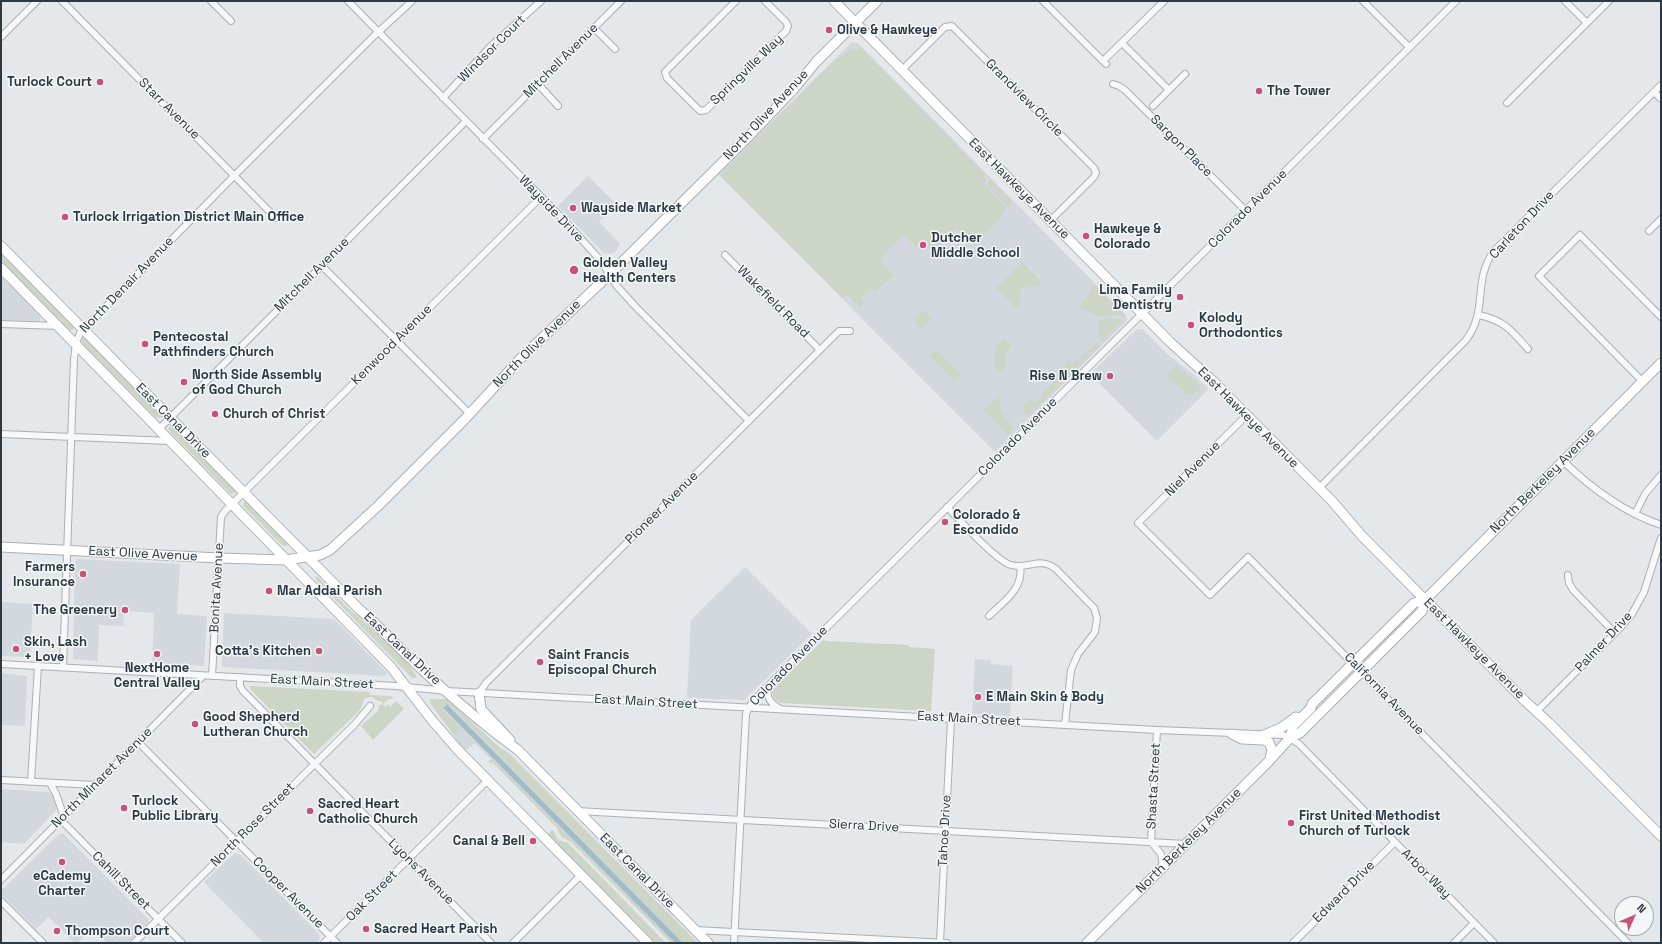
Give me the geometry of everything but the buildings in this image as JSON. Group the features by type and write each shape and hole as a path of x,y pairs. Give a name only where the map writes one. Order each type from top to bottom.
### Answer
{"street":[{"path":"1,37 37,1"},
{"name":"Starr Avenue","path":"62,1 276,218"},
{"path":"211,1 231,21"},
{"name":"Wayside Drive","path":"348,1 541,197 600,260 617,286 642,314 749,421"},
{"name":"North Denair Avenue","path":"63,667 71,437 76,343 83,329 234,176 412,1"},
{"name":"Windsor Court","path":"443,98 490,47 541,1"},
{"name":"Mitchell Avenue","path":"483,138 621,1"},
{"name":"Springville Way","path":"736,1 666,70 665,74 667,78 698,110 706,110 786,31 788,26 786,22 765,1"},
{"name":"East Hawkeye Avenue","path":"834,1 1176,348 1207,375 1247,415 1319,488 1362,536 1661,836"},
{"name":"North Olive Avenue","path":"285,560 324,553 344,538 470,414 521,358 610,274 750,135 793,90 813,66 877,1"},
{"path":"1044,1 1105,63 1122,43 1164,1"},
{"path":"1363,1 1409,47"},
{"name":"Colorado Avenue","path":"734,943 746,714 749,707 947,507 1143,314 1456,1"},
{"path":"1565,1 1587,23"},
{"path":"1507,102 1609,1"},
{"name":"Grandview Circle","path":"902,70 945,27 952,26 1094,168 1096,173 1094,177 1050,221"},
{"path":"594,28 615,49"},
{"path":"1122,43 1169,90"},
{"path":"1153,106 1185,74"},
{"path":"538,84 558,106"},
{"name":"Sargon Place","path":"1113,84 1125,90 1246,211"},
{"name":"Carleton Drive","path":"1319,488 1461,346 1474,328 1479,315 1483,273 1494,251 1661,85"},
{"path":"1654,92 1661,99"},
{"name":"Mitchell Avenue","path":"159,429 466,121"},
{"name":"Kenwood Avenue","path":"231,504 244,493 541,197"},
{"path":"1649,231 1661,219"},
{"path":"1643,382 1539,276 1580,235 1661,317"},
{"name":"East Canal Drive","path":"1,246 359,609 447,691 496,734 518,750 708,943"},
{"name":"Wakefield Road","path":"725,255 820,350"},
{"path":"322,266 470,414"},
{"name":"East Canal Drive","path":"1,268 76,343 285,560 391,667 443,733 648,943"},
{"path":"1479,315 1503,323 1528,349"},
{"path":"1,324 59,326"},
{"name":"Pioneer Avenue","path":"479,693 486,683 839,331 850,330"},
{"name":"North Berkeley Avenue","path":"1087,943 1269,761 1290,738 1300,733 1422,611 1426,600 1661,364"},
{"name":"Niel Avenue","path":"1138,523 1247,415"},
{"path":"1,434 170,441"},
{"path":"1563,461 1596,491 1635,514 1661,524"},
{"path":"1635,514 1645,494 1661,475"},
{"name":"Bonita Avenue","path":"212,676 221,517 224,511 231,504"},
{"path":"947,507 997,557 1006,563 1020,566 1041,562 1053,566 1092,605 1096,613 1097,620 1095,632 1078,654 1071,670 1065,724"},
{"name":"California Avenue","path":"1138,523 1210,595 1248,557 1628,943"},
{"name":"Palmer Drive","path":"1537,711 1616,633 1632,614 1641,598 1661,538"},
{"name":"East Olive Avenue","path":"1,547 285,560"},
{"path":"989,616 1015,590 1020,578 1020,566"},
{"path":"1568,575 1569,583 1573,590 1616,633"},
{"name":"North Berkeley Avenue","path":"1290,738 1293,726 1311,708 1312,704 1414,603 1426,600"},
{"name":"East Main Street","path":"1,664 407,687 479,693 1283,736 1290,738"},
{"path":"31,782 38,666"},
{"name":"North Minaret Avenue","path":"1,880 203,676"},
{"name":"Lyons Avenue","path":"240,677 240,686 243,691 491,943"},
{"path":"768,687 767,694 769,700 774,705 782,709"},
{"path":"479,693 481,709 518,750"},
{"path":"1264,735 1287,725 1312,704"},
{"name":"North Rose Street","path":"134,943 315,764 370,706"},
{"name":"Tahoe Drive","path":"940,943 951,719"},
{"name":"Shasta Street","path":"1151,842 1157,730"},
{"path":"1232,734 1242,739 1265,740 1269,742 1272,750 1269,761"},
{"name":"Arbor Way","path":"1290,738 1298,744 1494,943"},
{"name":"Cooper Avenue","path":"138,742 337,943"},
{"path":"1,780 95,785"},
{"name":"Oak Street","path":"324,943 488,780"},
{"path":"50,783 56,794 62,818"},
{"name":"Sierra Drive","path":"577,811 1186,844"},
{"name":"Cahill Street","path":"62,818 182,943"},
{"path":"1151,842 1161,854 1163,867"},
{"name":"Edward Drive","path":"1293,943 1395,842"},
{"path":"513,943 581,875"},
{"path":"1,900 43,943"},
{"path":"1454,943 1474,923"},
{"path":"695,930 947,943"}],"shaded area":[{"name":"Dutcher Middle School","path":"852,42 859,44 1126,315 1127,319 1125,323 995,452 718,174"},
{"path":"588,176 616,204 599,222 620,244 615,252 611,254 604,253 558,206"},
{"path":"1,276 41,316 40,321 1,320"},
{"path":"1137,329 1144,330 1167,354 1193,374 1209,389 1157,441 1090,374"},
{"path":"77,559 180,564 177,614 207,616 204,665 152,663 154,613 124,611 123,626 99,625 98,661 73,659 75,562"},
{"path":"745,567 812,634 744,700 687,698 691,620"},
{"path":"1,602 33,604 30,657 1,656"},
{"path":"224,613 334,619 387,674 384,676 223,667"},
{"path":"975,659 991,660 991,664 1013,666 1010,716 972,714"},
{"path":"1,673 27,676 25,726 1,725"},
{"path":"461,729 475,743 467,750 455,735"},
{"path":"1,789 49,792 53,796 57,809 24,844 1,842"},
{"name":"eCademy Charter","path":"63,833 148,919 148,923 128,943 107,943 93,928 77,943 74,943 49,917 36,929 1,894 2,890 59,834"},
{"path":"235,853 241,855 318,933 320,938 317,943 264,943 204,882"}],"green space":[{"path":"861,48 986,175 983,177 986,180 983,183 1006,208 997,222 974,244 957,228 935,250 927,248 919,250 904,235 880,258 883,261 881,263 893,275 875,292 870,288 860,298 864,303 860,308 846,294 842,298 720,175 838,57 842,57 848,51"},
{"path":"990,179 1011,200 1008,207 987,184"},
{"path":"1,252 74,326 73,330 69,330 1,261"},
{"path":"1022,262 1042,282 1038,286 1021,288 1019,305 1016,308 996,288"},
{"path":"1094,284 1123,314 1123,316 1097,316 1079,307 1087,297"},
{"path":"923,310 932,318 922,329 913,320"},
{"path":"1107,318 1123,320 1102,342 1099,340 1099,323 1100,320"},
{"path":"82,338 85,338 161,414 161,418 156,418 82,343"},
{"path":"1004,338 1012,346 1006,352 1006,368 1000,373 995,370 995,347"},
{"path":"1097,342 1100,345 1070,375 1065,373 1063,369 1064,365 1069,360 1073,364"},
{"path":"936,350 961,375 954,381 929,356"},
{"path":"1176,365 1202,387 1193,395 1189,394 1188,396 1167,376"},
{"path":"1059,376 1063,382 1029,415 1022,409 1030,399 1035,403"},
{"path":"998,396 1003,413 1014,427 1008,435 984,410"},
{"path":"170,426 174,427 236,491 235,493 231,494 169,431 168,429"},
{"path":"247,501 287,542 287,546 283,546 244,507 243,503"},
{"path":"316,576 399,654 417,678 412,678 316,580"},
{"path":"824,639 826,641 909,645 909,647 935,649 931,711 781,703 776,701 772,694 774,688"},
{"path":"250,686 369,692 370,695 391,696 394,699 389,699 383,704 385,707 388,704 390,707 396,701 404,709 373,740 361,726 378,711 379,705 382,705 382,701 378,701 372,697 366,698 363,701 359,711 314,754 251,690"},
{"path":"430,699 447,699 499,747 510,754 698,943 683,943 448,704 443,709 675,943 671,943 570,841 561,837 557,828 493,763 488,762 491,759 461,729 455,735 467,750 464,749 430,703"},
{"path":"553,830 558,840 568,843 666,943 655,943 548,834"}],"water":[{"path":"448,704 683,943 675,943 443,708"}],"place":[{"name":"Olive & Hawkeye","path":"829,30"},
{"name":"Turlock Court","path":"100,82"},
{"name":"The Tower","path":"1259,91"},
{"name":"Wayside Market","path":"573,208"},
{"name":"Turlock Irrigation District Main Office","path":"65,217"},
{"name":"Hawkeye & Colorado","path":"1086,236"},
{"name":"Dutcher Middle School","path":"923,245"},
{"name":"Golden Valley Health Centers","path":"574,270"},
{"name":"Lima Family Dentistry","path":"1180,297"},
{"name":"Kolody Orthodontics","path":"1191,325"},
{"name":"Pentecostal Pathfinders Church","path":"145,344"},
{"name":"Rise N Brew","path":"1110,376"},
{"name":"North Side Assembly of God Church","path":"184,382"},
{"name":"Church of Christ","path":"215,414"},
{"name":"Colorado & Escondido","path":"945,522"},
{"name":"Farmers Insurance","path":"83,574"},
{"name":"Mar Addai Parish","path":"269,591"},
{"name":"The Greenery","path":"125,610"},
{"name":"Skin, Lash + Love","path":"16,649"},
{"name":"Cotta's Kitchen","path":"319,651"},
{"name":"NextHome Central Valley","path":"157,654"},
{"name":"Saint Francis Episcopal Church","path":"540,662"},
{"name":"E Main Skin & Body","path":"978,697"},
{"name":"Good Shepherd Lutheran Church","path":"195,724"},
{"name":"Turlock Public Library","path":"124,808"},
{"name":"Sacred Heart Catholic Church","path":"310,811"},
{"name":"First United Methodist Church of Turlock","path":"1291,823"},
{"name":"Canal & Bell","path":"533,841"},
{"name":"eCademy Charter","path":"62,862"},
{"name":"Sacred Heart Parish","path":"366,929"},
{"name":"Thompson Court","path":"57,931"}]}
